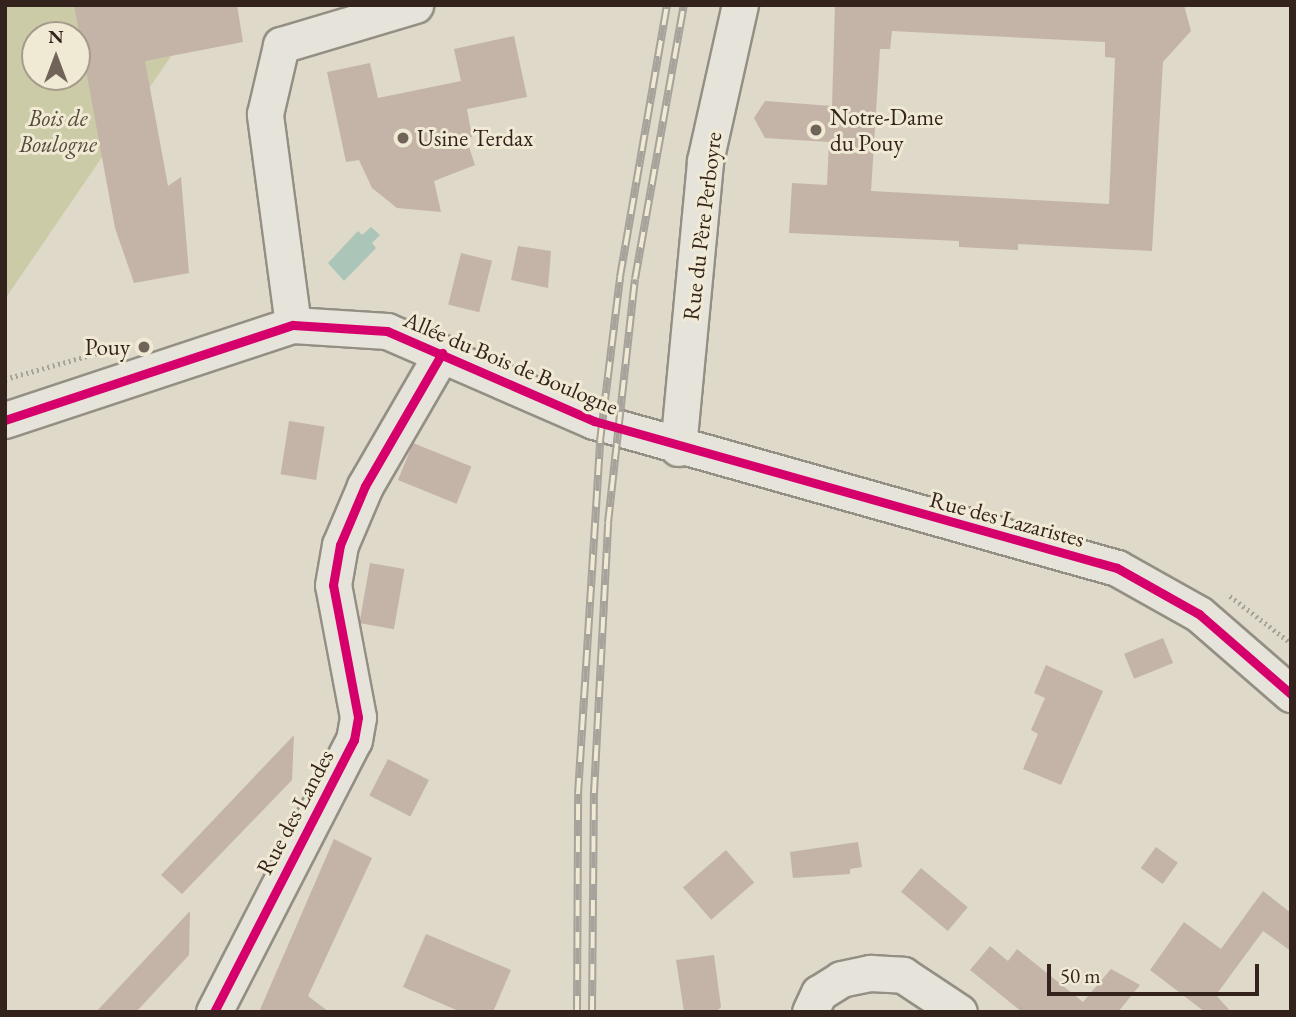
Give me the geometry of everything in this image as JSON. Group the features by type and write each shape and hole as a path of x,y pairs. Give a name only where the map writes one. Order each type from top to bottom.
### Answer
{"street":[{"path":"293,325 265,114 281,45 415,5"},
{"name":"Rue du Père Perboyre","path":"678,448 705,161 740,5"},
{"name":"Allée du Bois de Boulogne","path":"5,420 293,325 387,331 594,422 678,448"},
{"name":"Rue des Landes","path":"214,1012 354,740 358,717 333,585 340,545 365,486 442,353"},
{"name":"Rue des Lazaristes","path":"678,448 1117,568 1199,614 1291,694"},
{"path":"810,1012 819,993 841,979 870,973 903,975 959,1012"}],"green space":[{"name":"Bois de Boulogne","path":"5,5 206,5 5,299"}],"shaded area":[{"path":"371,227 380,235 372,243 376,248 344,281 328,263 358,231 362,235"}],"building":[{"path":"74,5 237,5 243,42 145,61 168,186 181,177 189,273 134,283 115,228 90,91 91,21 77,21"},
{"name":"Notre-Dame du Pouy","path":"835,5 1184,5 1191,31 1163,62 1152,251 1018,244 1018,250 959,247 959,241 789,233 792,183 827,185 829,142 765,138 754,118 765,101 832,106","holes":["892,31 1105,42 1105,57 1115,58 1109,204 871,191 880,49 890,49"]},
{"name":"Usine Terdax","path":"514,36 527,97 467,109 472,137 466,138 475,165 434,181 441,212 397,208 372,188 359,160 346,162 327,72 370,63 378,98 461,81 454,49"},
{"path":"518,246 551,251 548,288 511,280"},
{"path":"461,253 492,261 479,312 448,304"},
{"path":"289,421 325,427 316,480 281,474"},
{"path":"413,443 471,467 456,504 398,480"},
{"path":"370,563 404,569 394,629 359,623"},
{"path":"1163,638 1173,663 1134,679 1124,654"},
{"path":"1046,665 1103,691 1061,785 1023,769 1038,734 1031,730 1045,698 1034,693"},
{"path":"294,735 292,780 182,894 161,875"},
{"path":"388,759 429,780 410,816 369,796"},
{"path":"334,839 372,858 308,996 329,1012 259,1012"},
{"path":"858,842 862,867 850,869 850,874 793,878 790,852"},
{"path":"1156,847 1178,863 1163,884 1141,868"},
{"path":"726,850 754,882 711,920 683,887"},
{"path":"921,868 968,907 948,931 901,892"},
{"path":"1263,891 1291,913 1291,951 1263,931 1216,995 1231,1012 1205,1012 1150,970 1184,922 1221,949"},
{"path":"190,911 189,955 136,1012 96,1012"},
{"path":"426,934 511,970 493,1012 461,1012 403,987"},
{"path":"990,946 1008,961 1017,949 1083,1002 1111,969 1140,985 1118,1012 1022,1012 970,970"},
{"path":"714,955 721,1007 716,1012 684,1012 676,960"}],"railway":[{"path":"577,1012 578,794 600,441 620,277 667,5"},
{"path":"592,1012 594,793 608,523 635,279 684,5"}],"cycle path":[{"path":"5,420 293,325 387,331 594,421 1117,568 1199,614 1291,694"},
{"path":"214,1012 354,740 358,717 333,585 340,545 365,486 442,353"}],"place":[{"name":"Notre-Dame du Pouy","path":"816,130"},
{"name":"Usine Terdax","path":"403,138"},
{"name":"Pouy","path":"144,347"}]}
